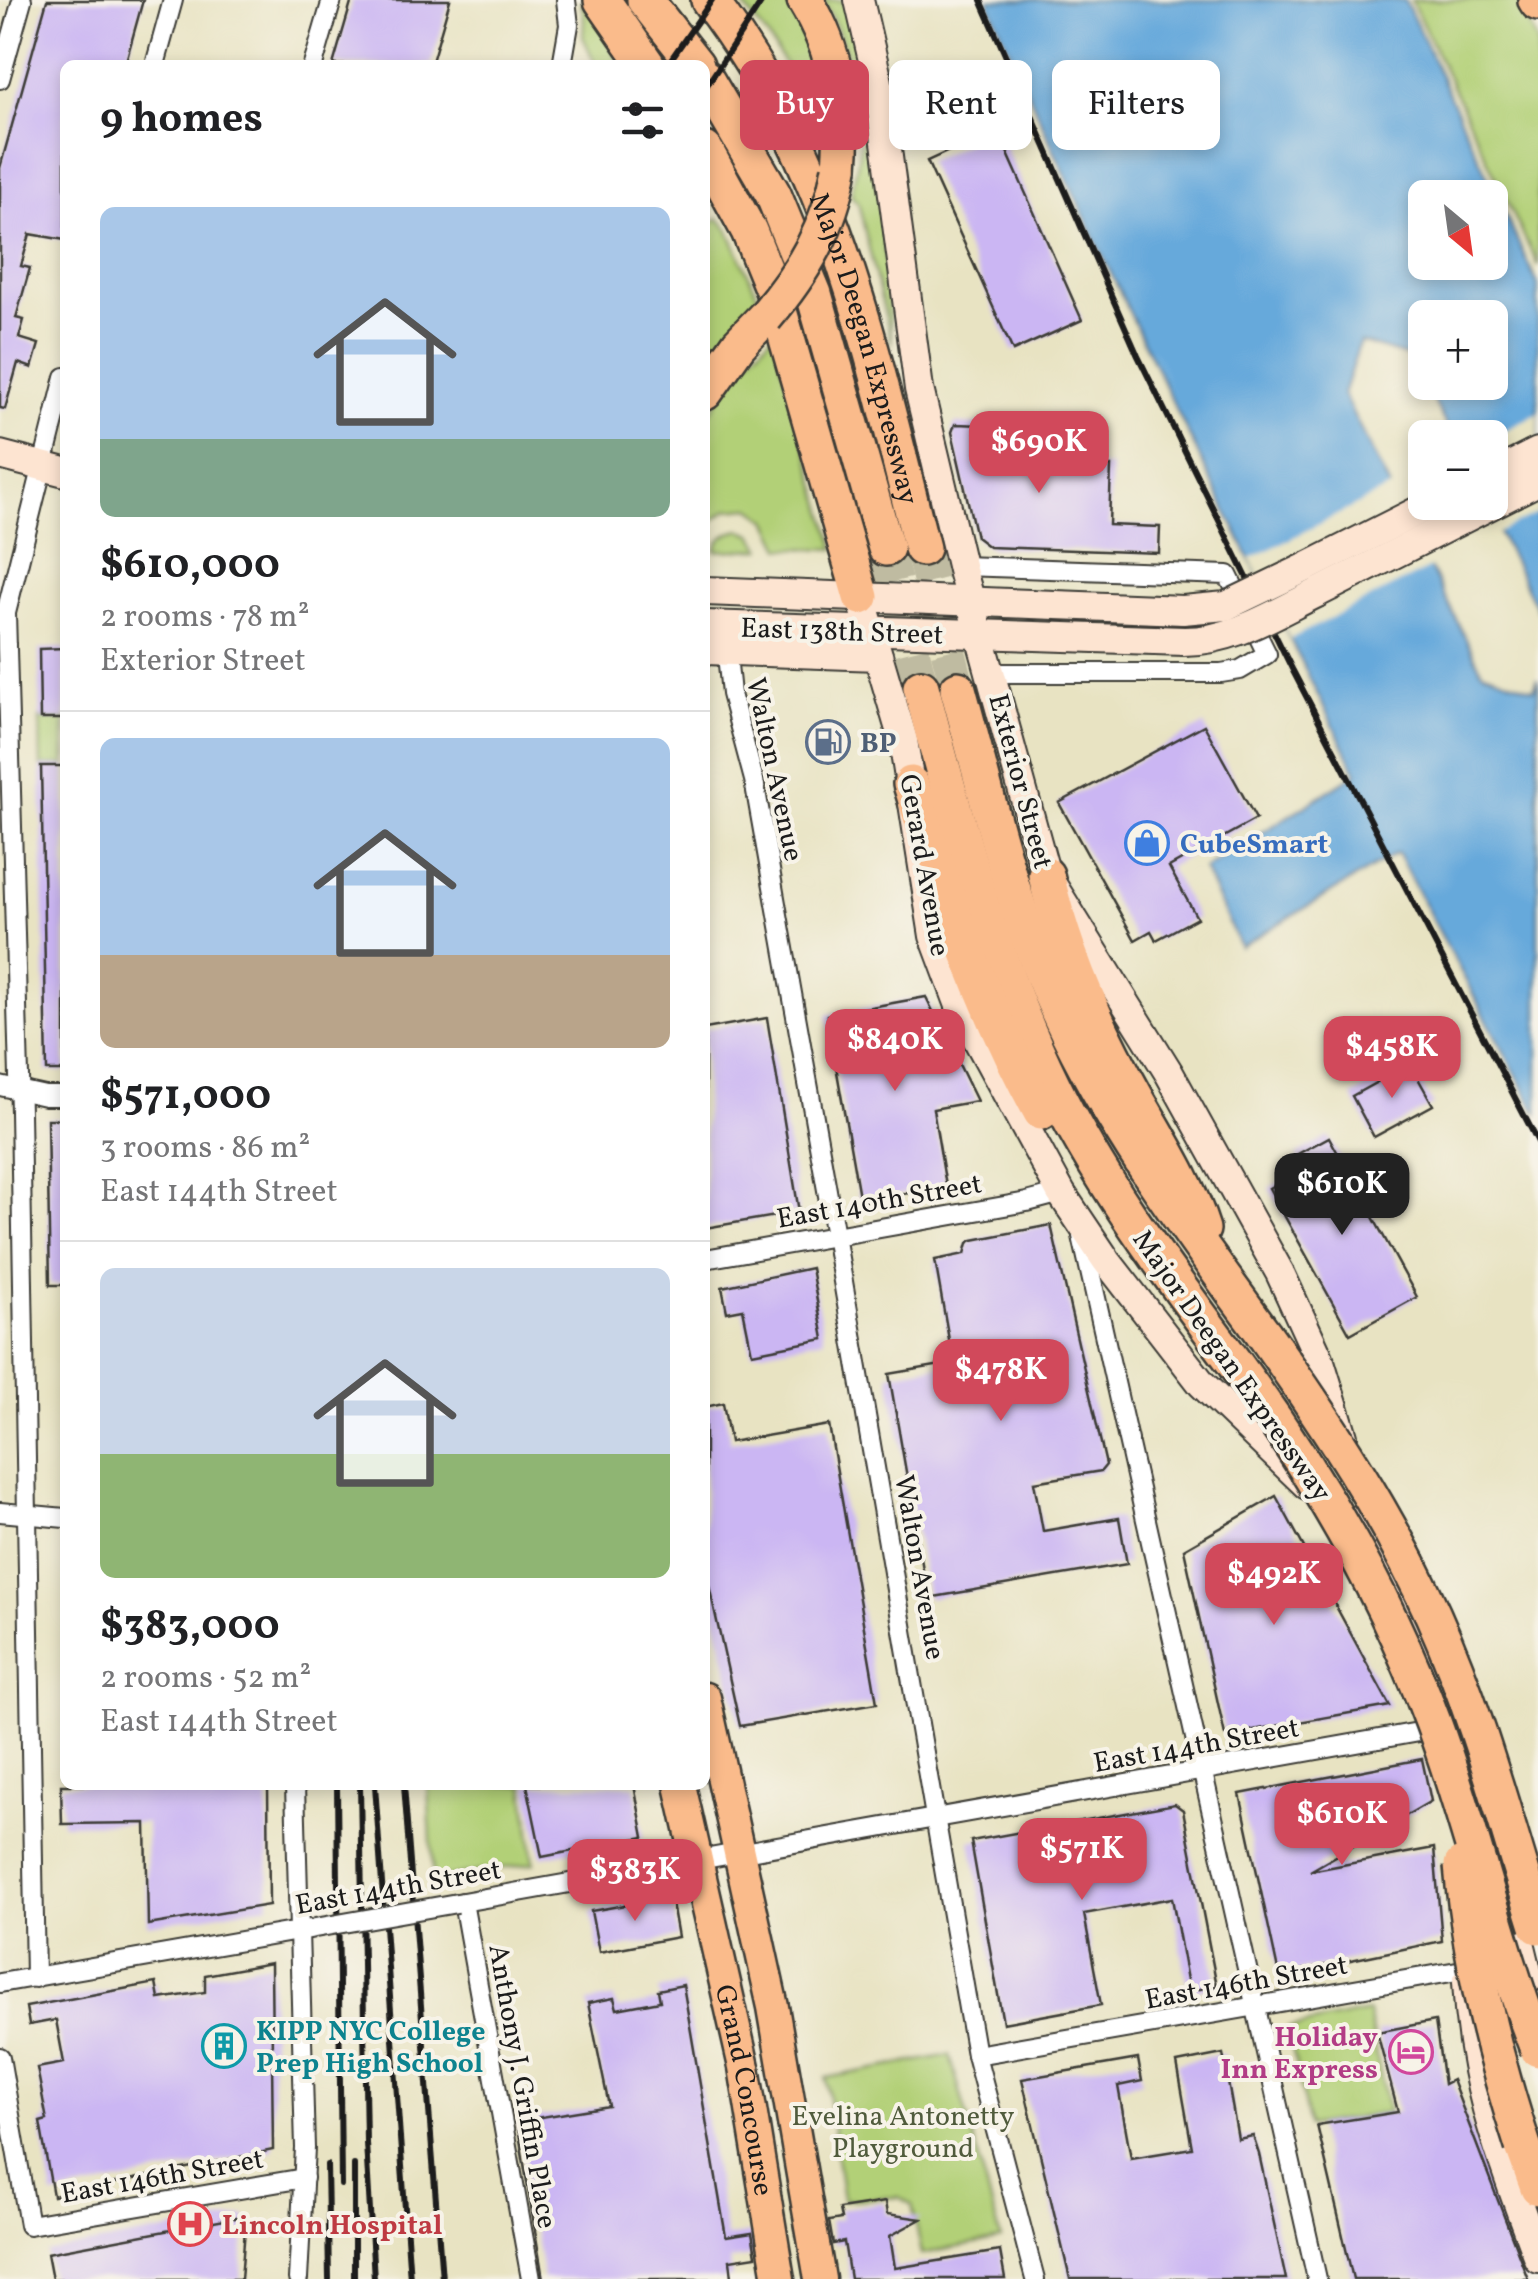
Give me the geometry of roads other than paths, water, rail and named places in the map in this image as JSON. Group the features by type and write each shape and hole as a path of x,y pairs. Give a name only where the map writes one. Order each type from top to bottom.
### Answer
{"highway":[{"path":"645,0 692,60"},
{"name":"Major Deegan Expressway","path":"709,0 776,102 825,203 861,312 922,548"},
{"path":"710,385 739,344 792,283 817,244 832,205 840,168 842,120 837,77 818,23 805,0"},
{"path":"579,3 642,60"},
{"name":"Major Deegan Expressway","path":"710,87 773,194 814,294 886,548"},
{"path":"710,159 749,231 773,290 861,597"},
{"name":"Major Deegan Expressway","path":"921,687 981,910 1053,1086 1126,1213 1302,1459 1359,1555 1414,1675 1538,2048"},
{"name":"Major Deegan Expressway","path":"958,689 1014,894 1059,1013 1146,1170 1342,1445 1418,1584 1476,1723 1538,1926"},
{"path":"911,784 957,928 1004,1042 1052,1131 1126,1213"},
{"path":"1046,875 1058,929 1077,979 1126,1081 1192,1196 1213,1264"},
{"path":"1456,1794 1466,1915 1479,1984 1497,2061 1538,2188"}],"main road":[{"name":"Exterior Street","path":"859,0 875,62 919,389 961,566 1046,875 1168,1073 1280,1273 1318,1358 1381,1555 1444,1692 1538,2013"},
{"path":"1508,467 1538,452"},
{"path":"0,455 53,470"},
{"name":"East 138th Street","path":"716,638 874,644 980,634 1208,640 1234,634 1538,481"},
{"name":"East 138th Street","path":"710,591 971,603 1216,608 1239,601 1408,516"},
{"name":"Gerard Avenue","path":"861,597 903,740 929,912 951,988 1061,1193"},
{"name":"Exterior Street","path":"1061,1193 1106,1260 1202,1384 1381,1555"},
{"path":"1324,1501 1341,1502 1354,1490 1357,1479"},
{"name":"Grand Concourse","path":"710,1720 793,2114 820,2279"},
{"name":"Exterior Street","path":"1451,1726 1469,2028 1479,2088 1496,2146 1538,2258"},
{"name":"Grand Concourse","path":"681,1790 744,2067 779,2279"}],"street":[{"path":"0,78 22,0"},
{"path":"155,60 173,0"},
{"path":"314,60 332,0"},
{"path":"563,60 579,3"},
{"path":"34,1978 26,1514 9,1088 6,613 32,522 53,470 60,416"},
{"path":"961,566 1228,575 1267,654 1240,670 1222,673 992,673"},
{"name":"Walton Avenue","path":"716,638 754,780 976,2055 1036,2279"},
{"path":"9,1088 60,1096"},
{"name":"East 140th Street","path":"710,1259 1061,1193"},
{"name":"Gerard Avenue","path":"1061,1193 1088,1254 1318,2279"},
{"path":"0,1512 60,1517"},
{"name":"East 144th Street","path":"0,1983 938,1820 1451,1726"},
{"path":"296,1790 307,1930 304,2178 298,2279"},
{"name":"Anthony J. Griffin Place","path":"460,1903 530,2279"},
{"name":"East 146th Street","path":"976,2055 1524,1958"},
{"name":"East 146th Street","path":"0,2056 29,2225 304,2178"}],"water":[{"path":"988,0 1405,0 1489,180 1408,180 1408,280 1508,280 1508,221 1538,285 1538,611 1492,520 1508,520 1508,420 1443,420 1433,400 1508,400 1508,300 1408,300 1408,357 1360,342 1343,394 1482,671 1534,689 1538,678 1538,1115 1397,853 1240,947 1204,869 1357,773 1166,390 1054,150 1220,150 1220,60 1052,60 1052,145 1032,100 1032,60 1014,60"}],"tunnel":[{"path":"886,548 921,687"},
{"path":"922,548 958,689"}],"railway":[{"path":"670,60 712,0"},
{"path":"710,80 763,0"},
{"path":"981,0 1138,356 1293,671 1538,1142"},
{"path":"337,1790 341,2185"},
{"path":"360,1790 366,2143 374,2279"},
{"path":"375,1790 410,2279"},
{"path":"404,1790 442,2279"},
{"path":"327,2165 329,2279"},
{"path":"354,2165 354,2279"}],"place":[{"name":"BP","path":"828,742"},
{"name":"CubeSmart","path":"1147,843"},
{"name":"KIPP NYC College Prep High School","path":"224,2046"},
{"name":"Holiday Inn Express","path":"1411,2052"},
{"name":"Lincoln Hospital","path":"190,2224"}],"park label":[{"name":"Evelina Antonetty Playground","path":"903,2131"}]}
